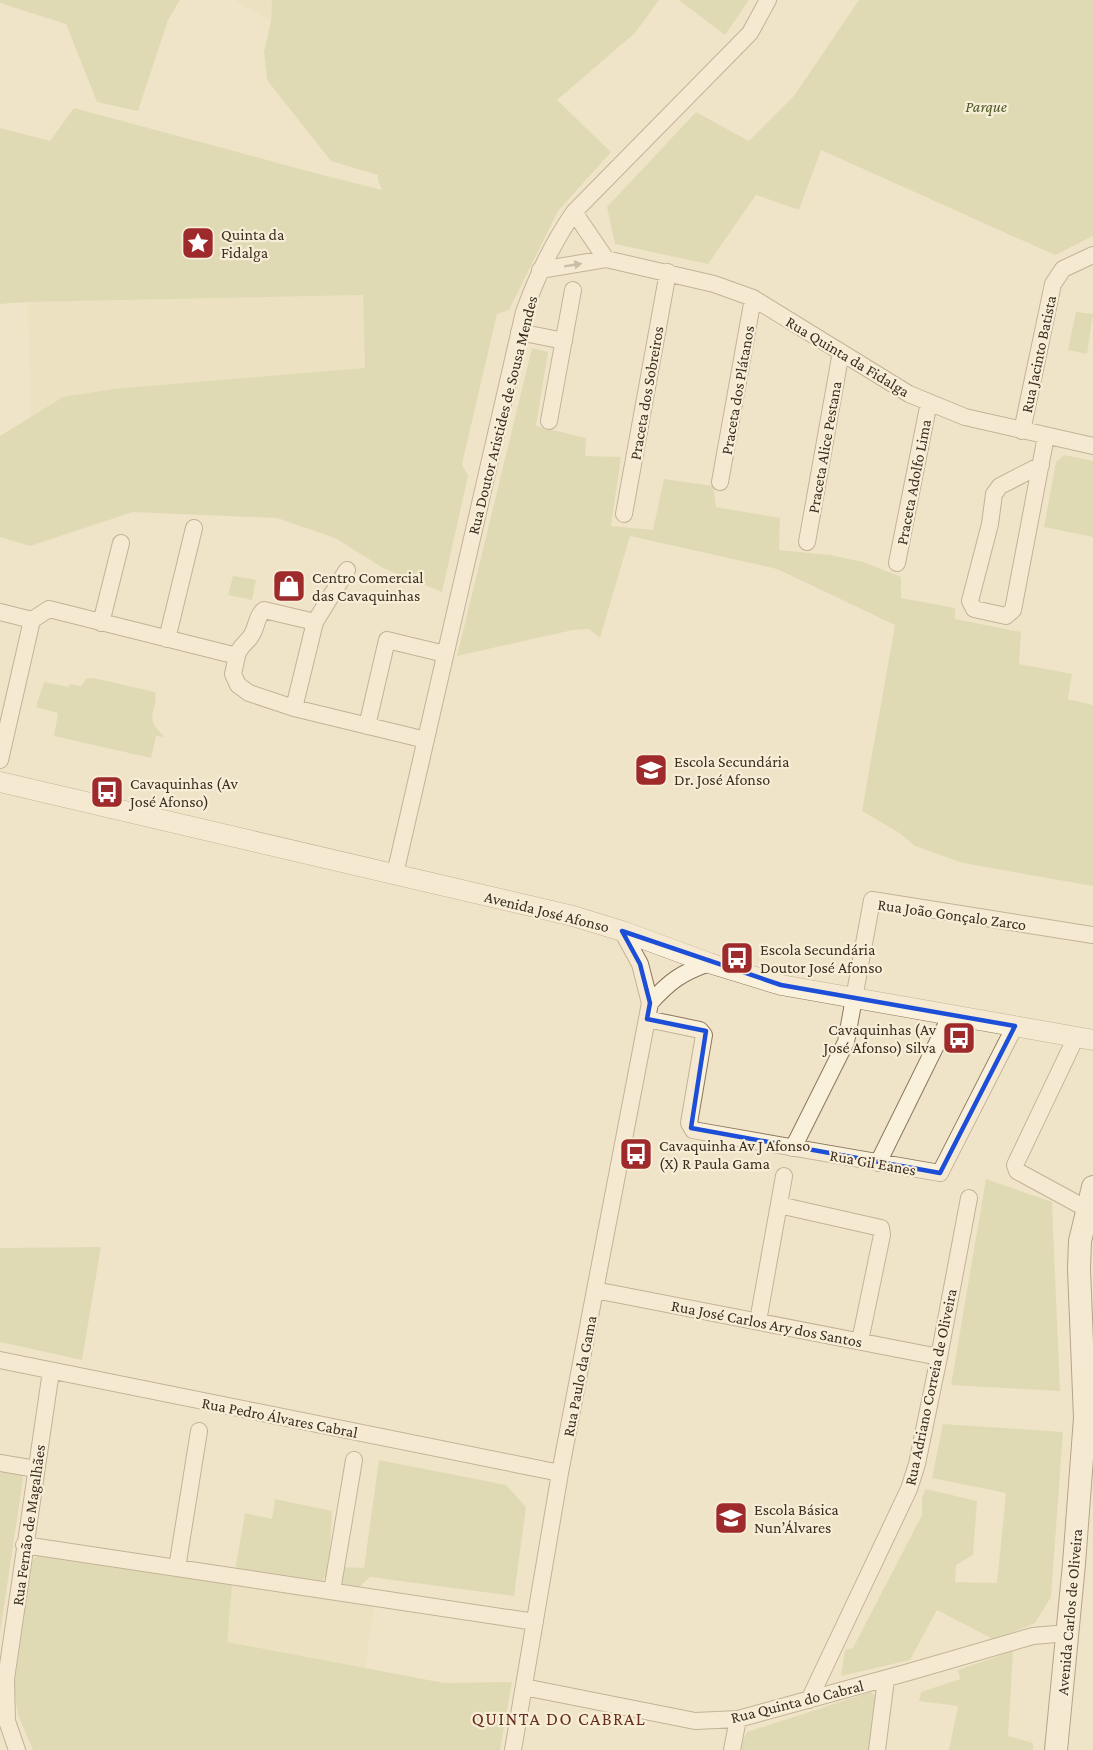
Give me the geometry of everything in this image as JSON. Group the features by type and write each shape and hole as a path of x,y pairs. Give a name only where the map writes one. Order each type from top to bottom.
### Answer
{"main road":[{"name":"Avenida Carlos de Oliveira","path":"1056,1750 1089,1418 1079,1269 1080,1241 1093,1187"}],"street":[{"name":"Rua Doutor Aristides de Sousa Mendes","path":"395,874 519,332 540,270 553,242 573,212 750,33 768,0"},
{"path":"573,212 606,259"},
{"name":"Rua Jacinto Batista","path":"1022,431 1053,284 1063,269 1091,258"},
{"name":"Rua Quinta da Fidalga","path":"540,270 606,259 714,284 753,298 909,394 965,417 1093,446"},
{"name":"Praceta dos Sobreiros","path":"624,514 668,272"},
{"path":"549,421 573,290"},
{"name":"Praceta dos Plátanos","path":"720,482 753,298"},
{"path":"519,332 564,341"},
{"name":"Praceta Alice Pestana","path":"807,542 841,352"},
{"name":"Praceta Adolfo Lima","path":"897,563 929,402"},
{"path":"1041,465 1000,486 994,494 990,524 970,601 974,609 1006,616 1013,610 1041,465 1046,436"},
{"path":"167,639 194,528"},
{"path":"102,622 120,543"},
{"path":"294,708 315,622 346,570"},
{"path":"0,756 32,620 49,609 237,656"},
{"path":"315,622 262,611 252,635 241,646 237,656 233,674 238,685 249,693 294,708 426,740"},
{"path":"0,612 32,620"},
{"path":"367,726 387,639 445,654"},
{"name":"Avenida José Afonso","path":"0,782 573,916 781,985 1085,1038"},
{"name":"Rua João Gonçalo Zarco","path":"855,999 872,900 1093,935"},
{"name":"Rua Paulo da Gama","path":"513,1750 560,1473 648,1011 640,964 622,931"},
{"path":"648,1011 668,984 686,972 709,963"},
{"path":"793,1148 846,1042 855,999"},
{"name":"Rua Gil Eanes","path":"648,1011 700,1030 704,1035 689,1123 691,1128 940,1173 1015,1026"},
{"path":"878,1163 951,1015"},
{"path":"1085,1038 1015,1165 1017,1171 1087,1209"},
{"path":"758,1321 784,1176"},
{"name":"Rua Adriano Correia de Oliveira","path":"809,1700 909,1489 917,1464 969,1197"},
{"path":"779,1205 880,1228 882,1235 860,1341"},
{"name":"Rua José Carlos Ary dos Santos","path":"595,1290 939,1357"},
{"name":"Rua Pedro Álvares Cabral","path":"0,1360 560,1473"},
{"name":"Rua Fernão de Magalhães","path":"17,1750 7,1721 6,1679 51,1371"},
{"path":"177,1568 199,1431"},
{"path":"332,1591 354,1460"},
{"path":"0,1464 36,1469"},
{"path":"24,1545 535,1622"},
{"name":"Rua Quinta do Cabral","path":"524,1687 695,1721 738,1719 1033,1636 1067,1633"},
{"path":"877,1750 886,1679"},
{"path":"732,1750 738,1719"}],"highlighted area":[{"path":"622,931 781,985 1015,1026 940,1173 878,1163 691,1128 706,1031 647,1019 650,1003 640,964"}],"shaded area":[{"path":"272,0 271,21 236,1"},
{"path":"363,295 365,368 113,389 63,397 31,418 28,302"},
{"path":"232,1585 374,1605 365,1669 226,1642"}],"green space":[{"path":"0,0 180,0 168,20 138,111 97,102 66,24 0,3"},
{"name":"Quinta da Fidalga","path":"272,0 659,0 635,33 557,100 611,152 558,211 509,310 497,314 462,464 468,476 442,592 383,568 335,538 277,518 133,512 30,546 0,537 0,436 63,397 113,389 365,368 363,295 0,304 0,128 50,141 74,108 382,190 378,175 331,161 267,80 264,52 271,21"},
{"path":"679,0 749,0 725,35"},
{"name":"Parque","path":"859,0 1093,0 1093,236 1055,255 821,150 799,210 756,195 708,264 615,244 607,207 696,112 749,141 794,96"},
{"path":"1076,312 1093,314 1087,354 1068,350"},
{"path":"532,348 548,352 536,426 586,438 585,456 621,457 611,526 653,530 664,479 713,486 716,507 780,518 779,550 830,555 863,562 901,577 901,598 955,608 955,619 1021,632 1019,664 1072,674 1068,699 1093,705 1093,886 963,863 915,846 898,832 862,811 895,625 777,569 630,536 600,638 589,629 573,630 457,656"},
{"path":"1064,455 1093,461 1093,537 1044,527 1056,462"},
{"path":"233,576 256,580 252,600 228,595"},
{"path":"93,678 155,692 153,721 165,737 156,736 151,758 54,736 58,713 36,707 44,682 68,687 70,684 81,686 86,679"},
{"path":"986,1179 1052,1202 1060,1391 951,1385"},
{"path":"101,1247 82,1360 0,1342 0,1248"},
{"path":"943,1424 1063,1432 1051,1597 1035,1623 995,1640 937,1610 910,1660 841,1676 845,1650 853,1648 922,1515 922,1497 926,1489 977,1501 973,1555 956,1565 955,1582 997,1583 1006,1493 932,1478"},
{"path":"379,1460 506,1485 526,1507 514,1596 370,1577 357,1589 339,1584 341,1567 364,1568"},
{"path":"0,1469 21,1471 23,1479 0,1633"},
{"path":"275,1499 332,1511 329,1571 321,1582 235,1570 245,1513 272,1519"},
{"path":"37,1556 232,1585 227,1642 444,1683 512,1682 500,1750 33,1750 18,1715 14,1688 31,1561"},
{"path":"1013,1651 1008,1736 1033,1743 1033,1750 949,1750 958,1706 919,1701 921,1692 960,1679 958,1670"},
{"path":"871,1692 875,1696 868,1750 741,1750 747,1732"}],"place":[{"name":"Quinta da Fidalga","path":"198,243"},
{"name":"Centro Comercial das Cavaquinhas","path":"289,586"},
{"name":"Escola Secundária Dr. José Afonso","path":"651,770"},
{"name":"Cavaquinhas (Av José Afonso)","path":"107,792"},
{"name":"Escola Secundária Doutor José Afonso","path":"737,958"},
{"name":"Cavaquinhas (Av José Afonso) Silva","path":"959,1038"},
{"name":"Cavaquinha Av J Afonso (X) R Paula Gama","path":"636,1154"},
{"name":"Escola Básica Nun’Álvares","path":"731,1518"}],"district":[{"name":"QUINTA DO CABRAL","path":"559,1719"}]}
